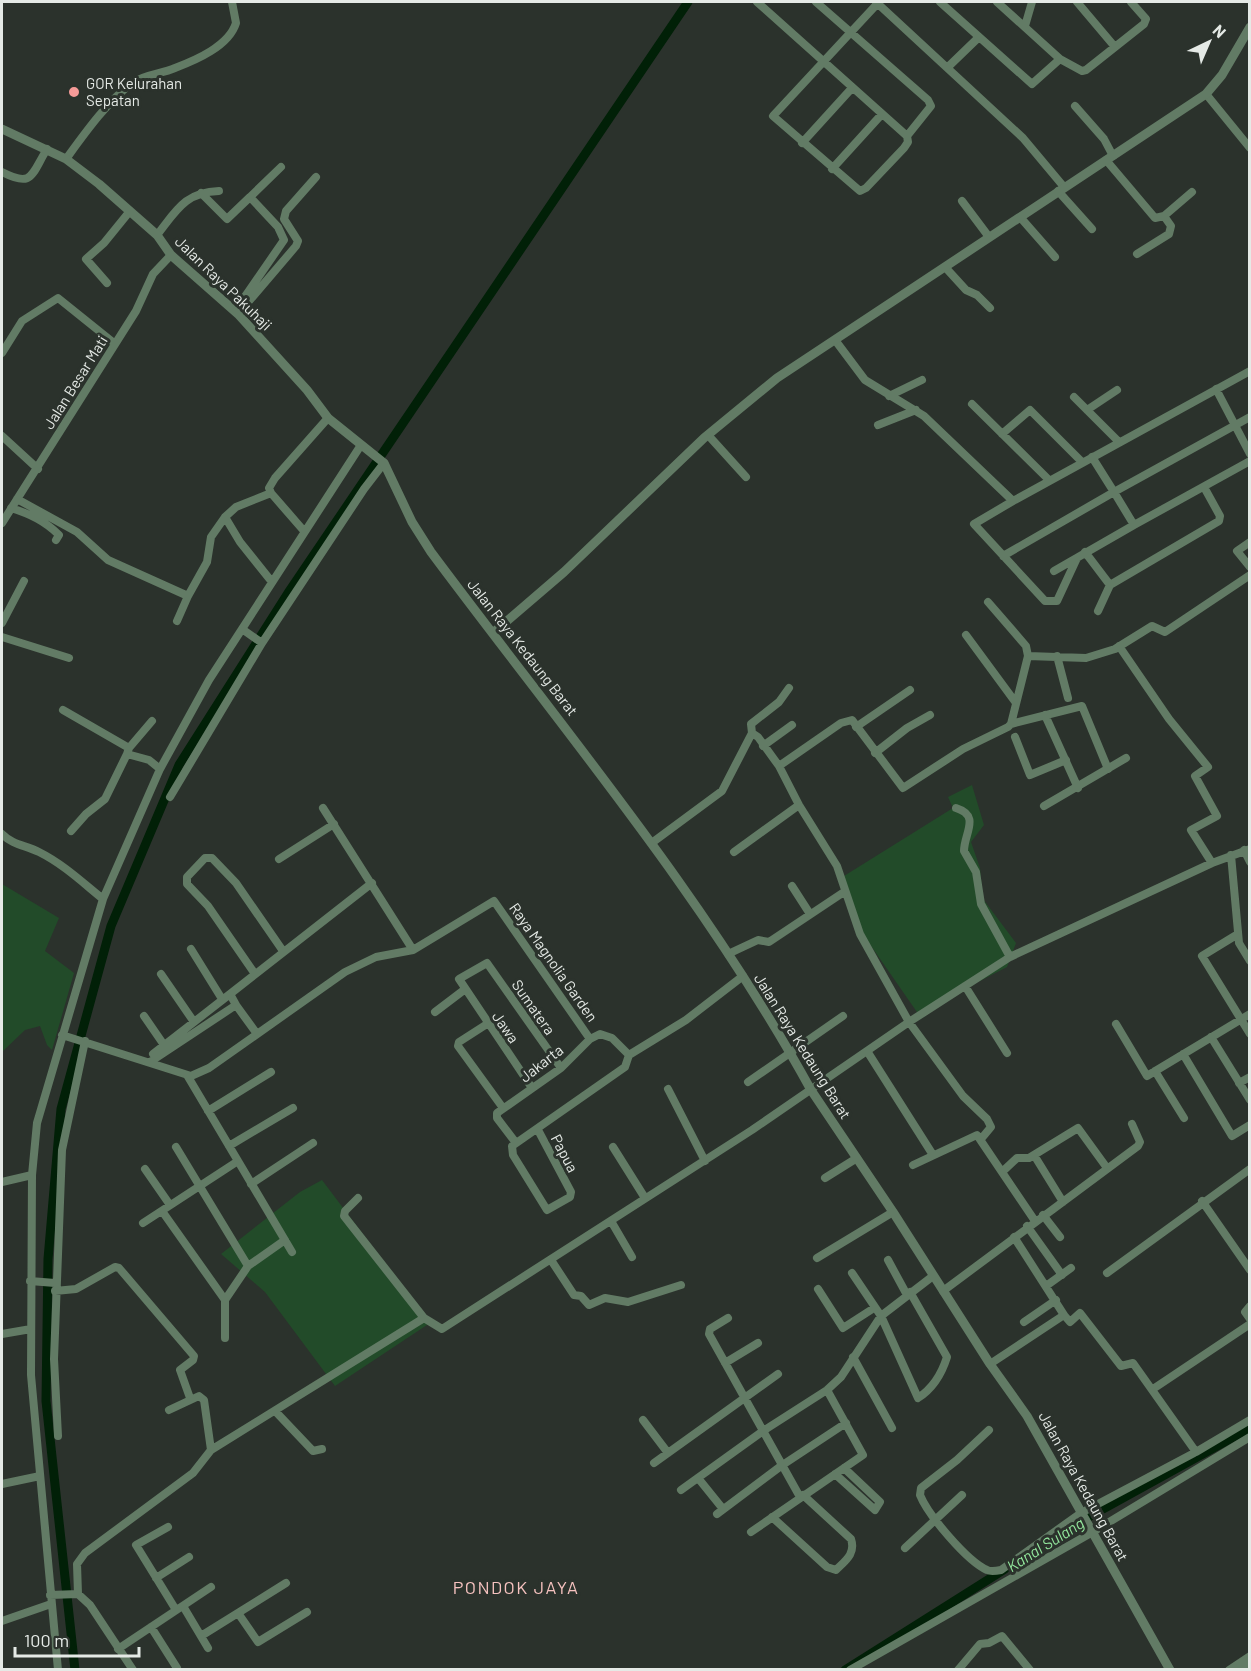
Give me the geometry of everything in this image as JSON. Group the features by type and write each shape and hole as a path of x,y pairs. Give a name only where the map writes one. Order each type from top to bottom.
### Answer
{"street":[{"path":"66,159 116,96 135,82 174,69 214,49 225,39 237,21 232,2"},
{"path":"757,2 907,136"},
{"path":"816,2 851,33 928,100 931,106 907,136 907,144 862,191 858,191 801,143 773,115 851,33 877,2 949,66 1023,138 1092,229"},
{"path":"940,2 1030,84 1060,59"},
{"path":"997,2 1060,59 1082,71 1146,22 1131,2"},
{"path":"1025,26 1032,2"},
{"path":"1077,2 1115,48"},
{"path":"493,633 564,572 708,435 777,378 1206,94 1222,75 1250,27"},
{"path":"949,66 978,38"},
{"path":"801,143 852,88"},
{"path":"1206,94 1250,148"},
{"path":"1076,106 1104,140 1109,158 1155,218 1164,216 1192,192"},
{"path":"832,169 882,114"},
{"name":"Jalan Raya Pakuhaji","path":"2,129 66,159 130,211 157,235 171,255 236,313 307,390 328,418 382,462"},
{"path":"2,172 18,181 24,180 31,175 46,149"},
{"path":"201,193 227,219 281,166"},
{"path":"236,313 296,246 298,242 284,219 292,204 316,177"},
{"path":"157,235 186,200 201,193 219,191"},
{"path":"236,313 285,236 250,197"},
{"path":"962,201 989,237"},
{"path":"107,283 86,258 104,243 130,211"},
{"path":"1137,254 1171,232 1171,226 1164,216"},
{"path":"1020,217 1055,257"},
{"name":"Jalan Besar Mati","path":"2,523 136,311 153,274 171,255"},
{"path":"945,267 966,290 977,295 990,308"},
{"path":"2,353 22,321 58,298 114,343"},
{"path":"835,340 865,380 916,410 935,425 1013,501"},
{"path":"1077,558 1057,601 1045,601 974,524 1049,480 1250,371"},
{"path":"889,396 922,380"},
{"path":"1216,389 1250,454"},
{"path":"1087,410 1117,390"},
{"path":"1074,397 1119,442"},
{"path":"972,404 1049,480"},
{"path":"878,425 916,410"},
{"path":"1002,434 1030,410 1082,462"},
{"path":"1003,556 1250,417"},
{"path":"304,531 269,488 274,478 328,418"},
{"path":"708,435 746,477"},
{"path":"2,436 38,469"},
{"path":"58,1670 31,1375 32,1176 38,1123 103,899 160,769 209,680 244,631 304,531 364,447"},
{"path":"1092,457 1134,525"},
{"path":"1054,571 1250,461"},
{"path":"170,797 261,642 382,462"},
{"name":"Jalan Raya Kedaung Barat","path":"382,462 430,552 653,842 743,976 811,1090 1053,1457 1091,1533 1149,1628 1170,1670"},
{"path":"1098,611 1110,585 1219,521 1220,516 1203,487"},
{"path":"177,621 207,562 211,537 236,507 271,493"},
{"path":"17,499 77,532 108,560 188,596"},
{"path":"11,508 36,518 58,536 56,540"},
{"path":"225,518 240,542 272,582"},
{"path":"1250,542 1237,551 1250,567"},
{"path":"1085,552 1110,585"},
{"path":"1028,656 1086,658 1119,646 1152,626 1165,632 1250,575"},
{"path":"2,623 24,581"},
{"path":"988,602 1026,645 1028,656 1011,724"},
{"path":"244,631 261,642"},
{"path":"966,635 1016,702"},
{"path":"2,637 69,658"},
{"path":"1119,646 1169,719 1208,767 1195,776 1217,816 1191,830 1212,863"},
{"path":"1057,656 1068,698"},
{"path":"653,842 722,791 752,733 751,724 779,702 789,688"},
{"path":"856,727 910,690"},
{"path":"779,766 841,723 852,720 903,788 963,748 1011,724 1082,706 1108,769"},
{"path":"63,710 128,751 149,760 160,769"},
{"path":"875,753 907,728 930,715"},
{"path":"1046,715 1078,788"},
{"path":"71,831 86,814 105,799 128,751 152,721"},
{"path":"764,746 792,725"},
{"path":"752,733 758,736 779,766 799,805 837,866 860,934 909,1022 963,1096 987,1119 991,1127 981,1140"},
{"path":"1015,737 1030,775 1066,760"},
{"path":"1044,806 1126,758"},
{"path":"734,852 799,805"},
{"path":"64,1036 187,1075 209,1068 345,972 375,957 413,950 323,808"},
{"path":"956,808 965,811 970,816 964,851 976,872 981,904 1010,957"},
{"path":"279,859 334,824"},
{"path":"2,834 11,843 37,851 62,865 103,899"},
{"path":"358,1198 345,1211 344,1216 424,1318 442,1329 705,1161 909,1022 1010,957 1231,855 1247,849 1250,862"},
{"path":"1231,855 1239,943 1250,961"},
{"path":"255,974 208,906 187,884 187,877 205,858 212,858 236,883 283,951"},
{"path":"148,1061 164,1045 372,883"},
{"path":"792,886 810,914"},
{"path":"728,954 758,940 769,942 844,892"},
{"name":"Raya Magnolia Garden","path":"413,950 494,901 591,1039"},
{"path":"1238,934 1202,956 1250,1034"},
{"path":"191,949 222,999"},
{"name":"Sumatera","path":"458,981 485,962 561,1068"},
{"path":"161,974 194,1022"},
{"path":"487,1024 458,1044 503,1108 497,1118 516,1143 538,1130 625,1067 630,1055 686,1020 743,976"},
{"name":"Jawa","path":"458,981 532,1088"},
{"path":"965,986 1007,1053"},
{"path":"435,1012 464,990"},
{"path":"230,994 257,1034"},
{"path":"148,1061 236,1005"},
{"path":"1116,1024 1147,1076 1250,1014"},
{"path":"144,1016 164,1045"},
{"path":"748,1082 843,1016"},
{"path":"591,1039 600,1034 612,1038 630,1055"},
{"path":"1211,1037 1250,1100"},
{"name":"Jakarta","path":"503,1108 561,1068 591,1039"},
{"path":"58,1436 54,1390 53,1286 62,1150 84,1041"},
{"path":"867,1051 933,1155"},
{"path":"1183,1054 1232,1136 1250,1125"},
{"path":"1155,1071 1184,1118"},
{"path":"208,1111 271,1072"},
{"path":"187,1075 292,1252"},
{"path":"1239,1083 1250,1077"},
{"path":"668,1089 705,1161"},
{"path":"229,1146 293,1108"},
{"path":"943,1291 1027,1226 1140,1145 1132,1124"},
{"path":"1002,1172 1017,1158 1029,1158 1077,1128 1107,1168"},
{"name":"Papua","path":"516,1143 512,1146 513,1155 547,1210 570,1197 571,1192 538,1130"},
{"path":"913,1165 975,1135 981,1140 1035,1221"},
{"path":"251,1184 313,1143"},
{"path":"176,1147 248,1266"},
{"path":"613,1147 645,1198"},
{"path":"1034,1155 1063,1202"},
{"path":"825,1178 857,1158"},
{"path":"143,1223 238,1161"},
{"path":"145,1169 170,1205"},
{"path":"1107,1273 1202,1201 1250,1169"},
{"path":"3,1179 32,1176"},
{"path":"1202,1201 1250,1270"},
{"path":"162,1211 225,1300"},
{"path":"817,1258 893,1212"},
{"path":"1044,1215 1060,1238"},
{"path":"611,1221 632,1257"},
{"path":"1027,1226 1062,1275"},
{"path":"1014,1237 1070,1322 1080,1313 1121,1366 1133,1364 1196,1452"},
{"path":"225,1338 225,1300 248,1266 285,1240"},
{"path":"552,1260 574,1295 581,1296 589,1305 605,1298 628,1302 681,1285"},
{"path":"852,1273 881,1317 918,1398 927,1393 944,1367 947,1357 888,1260"},
{"path":"31,1281 76,1289 115,1267 119,1268 194,1356 193,1360 180,1370 190,1398"},
{"path":"1046,1286 1071,1268"},
{"path":"681,1490 763,1431 827,1390 841,1377 881,1317 933,1276"},
{"path":"818,1289 843,1328 874,1308"},
{"path":"1024,1322 1056,1300"},
{"path":"1250,1306 1245,1312 1250,1319"},
{"path":"990,1364 1065,1315"},
{"path":"74,1594 77,1564 85,1552 193,1473 211,1450 276,1412 424,1318"},
{"path":"728,1318 708,1333 781,1466 801,1496 851,1539 853,1548 850,1555 836,1570 827,1567 772,1517"},
{"path":"1153,1389 1250,1324"},
{"path":"2,1334 31,1329"},
{"path":"725,1363 758,1343"},
{"path":"853,1357 892,1428"},
{"path":"654,1463 778,1374"},
{"path":"751,1532 863,1455 827,1390"},
{"path":"169,1410 190,1398 200,1396 204,1400 211,1450"},
{"path":"276,1412 313,1450 322,1449"},
{"path":"643,1420 668,1453"},
{"path":"989,1430 957,1460 921,1488 923,1500 936,1518 970,1557 987,1571 994,1572 1001,1570 1084,1517 1250,1420"},
{"path":"698,1478 720,1511 781,1466 846,1423"},
{"path":"850,1670 1091,1533 1250,1437"},
{"path":"835,1474 875,1510 880,1502 844,1468"},
{"path":"2,1484 40,1476"},
{"path":"905,1548 962,1495"},
{"path":"168,1527 136,1545 156,1578 208,1648"},
{"path":"156,1578 189,1557"},
{"path":"201,1636 286,1583"},
{"path":"118,1649 211,1587"},
{"path":"2,1621 52,1598 74,1594 90,1605 134,1670"},
{"path":"238,1613 256,1640 260,1642 307,1612"},
{"path":"151,1627 177,1668"},
{"path":"958,1670 980,1644 989,1643 1002,1636 1030,1670"},
{"path":"1229,1670 1250,1656"},
{"path":"1242,1670 1250,1665"}],"green space":[{"path":"972,785 984,825 971,842 980,868 983,899 1016,943 1007,967 978,982 969,979 919,1015 860,930 844,876 953,808 948,797"},
{"path":"2,884 59,918 45,951 74,973 52,1050 47,1045 40,1026 25,1030 2,1052"},
{"path":"322,1180 430,1323 335,1386 265,1292 221,1254 300,1192"}],"waterway":[{"path":"75,1670 46,1401 48,1259 61,1109 111,926 179,765 290,590 688,2"},
{"name":"Kanal Sulang","path":"1027,1555 1083,1520 1250,1428"},
{"name":"Kanal Sulang","path":"845,1670 1005,1569"}],"place":[{"name":"GOR Kelurahan Sepatan","path":"74,92"}],"district":[{"name":"PONDOK JAYA","path":"516,1587"}]}
